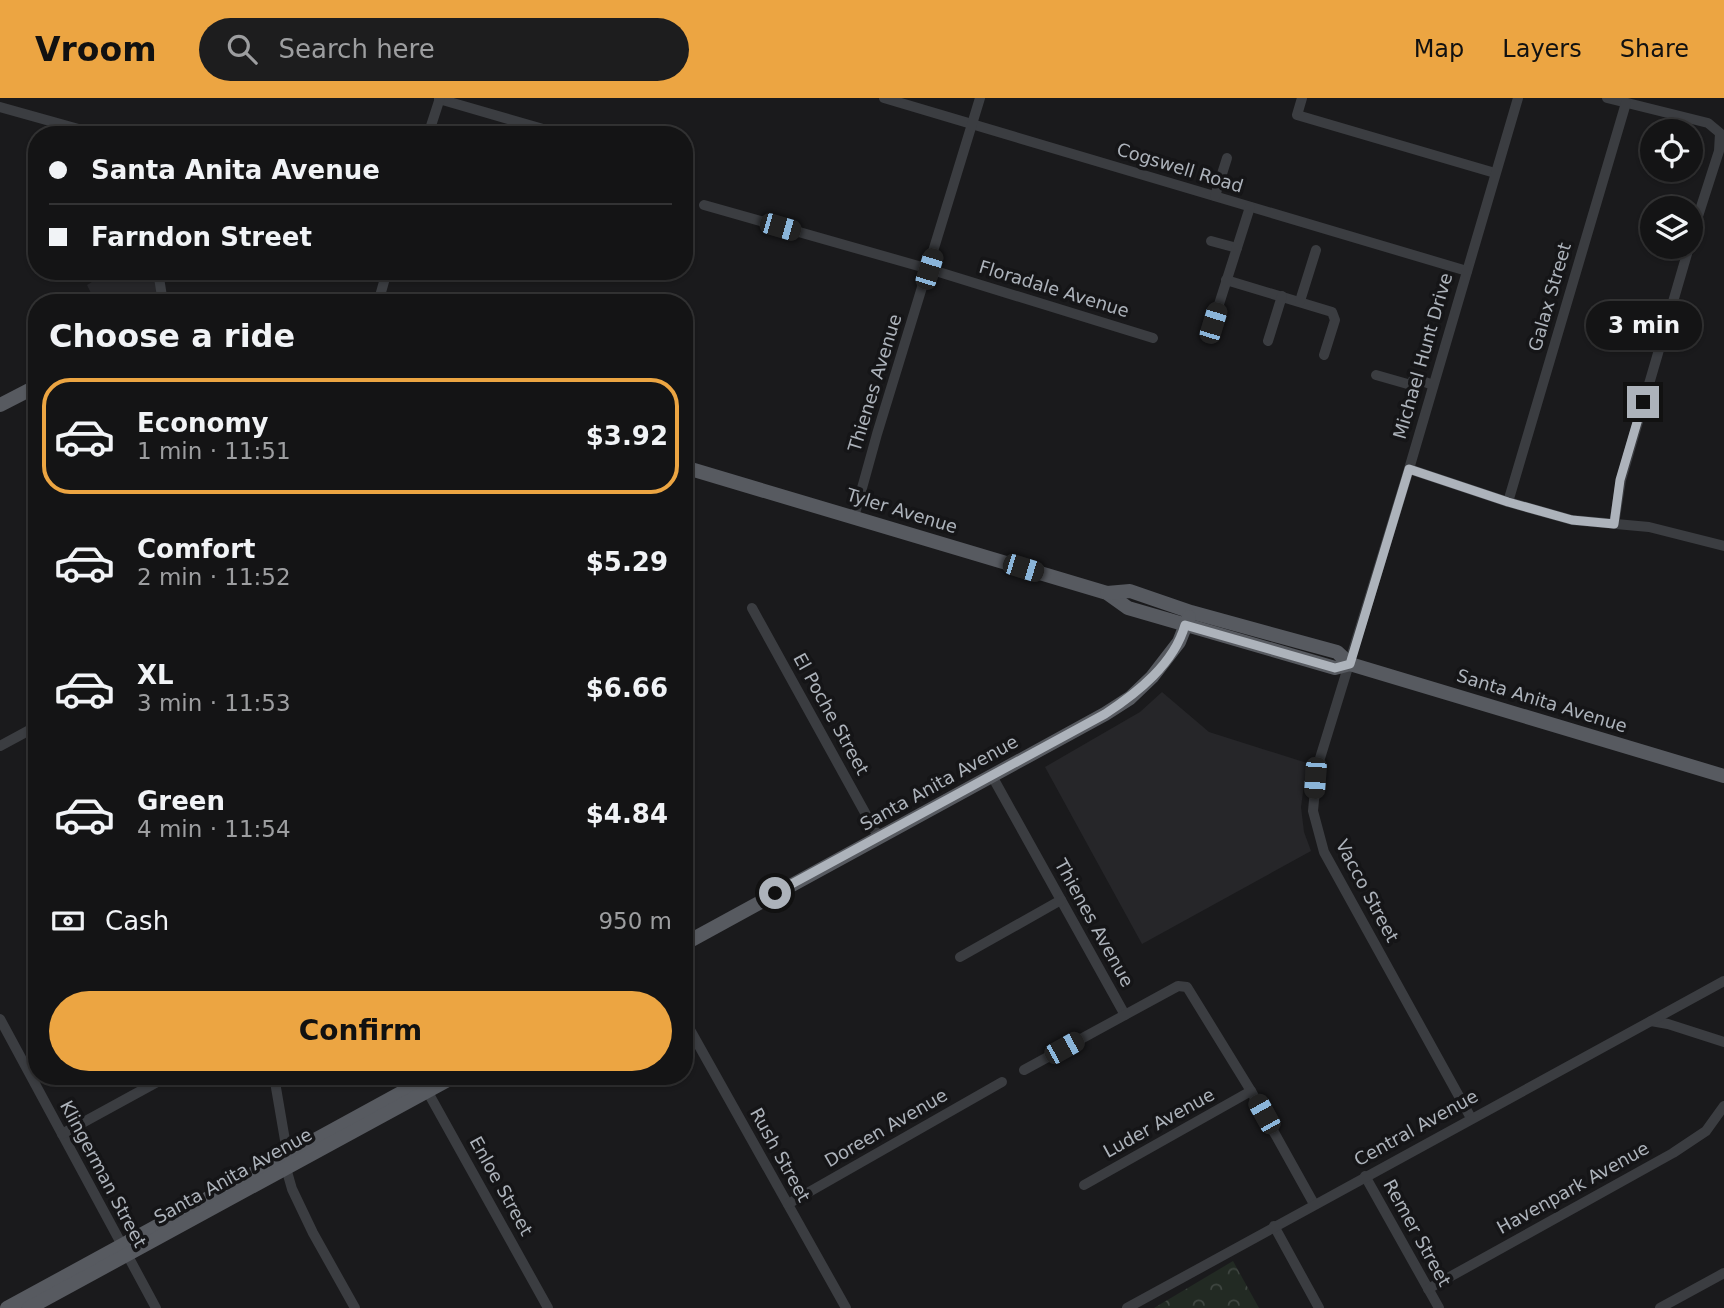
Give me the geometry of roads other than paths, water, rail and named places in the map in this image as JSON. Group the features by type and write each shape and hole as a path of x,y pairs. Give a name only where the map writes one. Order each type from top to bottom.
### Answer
{"main road":[{"path":"0,405 28,391"},
{"name":"Tyler Avenue","path":"693,470 1107,593 1128,608 1185,625"},
{"name":"Tyler Avenue","path":"1107,593 1130,591 1191,611"},
{"name":"Santa Anita Avenue","path":"693,939 1130,698 1152,677 1179,642 1191,611 1338,652 1350,664 1724,775"},
{"name":"Santa Anita Avenue","path":"1185,625 1335,668 1350,664"},
{"name":"Santa Anita Avenue","path":"6,1308 124,1250 423,1085"},
{"name":"Santa Anita Avenue","path":"29,1308 124,1250"}],"street":[{"path":"431,126 440,98 534,126"},
{"name":"Cogswell Road","path":"884,98 1466,271"},
{"name":"Thienes Avenue","path":"854,517 980,98"},
{"path":"1302,98 1297,116 1495,173"},
{"name":"Michael Hunt Drive","path":"1350,664 1518,98"},
{"path":"1606,98 1709,122 1720,132 1719,151 1703,201"},
{"name":"Galax Street","path":"1508,502 1626,103"},
{"path":"0,107 68,126"},
{"path":"1214,196 1227,158"},
{"name":"Floradale Avenue","path":"704,205 929,269 1153,338"},
{"path":"1213,323 1250,207"},
{"path":"1211,241 1237,248"},
{"path":"1300,302 1316,250"},
{"path":"1614,524 1620,480 1685,259"},
{"path":"1226,280 1332,312 1335,320 1324,355"},
{"path":"1269,341 1282,296"},
{"path":"1376,375 1402,384 1411,385 1414,378 1433,385"},
{"path":"1409,469 1572,520 1649,527 1724,547"},
{"name":"El Poche Street","path":"752,608 879,838"},
{"name":"Vacco Street","path":"1350,664 1317,768 1313,811 1324,852 1471,1118"},
{"path":"0,746 28,731"},
{"name":"Thienes Avenue","path":"992,776 1125,1015"},
{"path":"960,957 1061,900"},
{"name":"Central Avenue","path":"1127,1308 1724,981"},
{"path":"1024,1070 1178,986 1187,987 1251,1091 1314,1204"},
{"name":"Klingerman Street","path":"0,1019 28,1071"},
{"path":"1650,1021 1724,1042"},
{"name":"Rush Street","path":"693,1035 846,1308"},
{"name":"Doreen Avenue","path":"788,1204 1002,1082"},
{"name":"Klingerman Street","path":"36,1085 156,1308"},
{"path":"62,1134 152,1085"},
{"path":"276,1085 286,1162 299,1205 355,1308"},
{"name":"Enloe Street","path":"428,1085 548,1308"},
{"name":"Luder Avenue","path":"1084,1185 1251,1091"},
{"name":"Havenpark Avenue","path":"1428,1289 1673,1153 1706,1131 1724,1106"},
{"name":"Remer Street","path":"1365,1176 1439,1308"},
{"path":"1274,1226 1319,1308"},
{"path":"1660,1308 1724,1273"}]}
